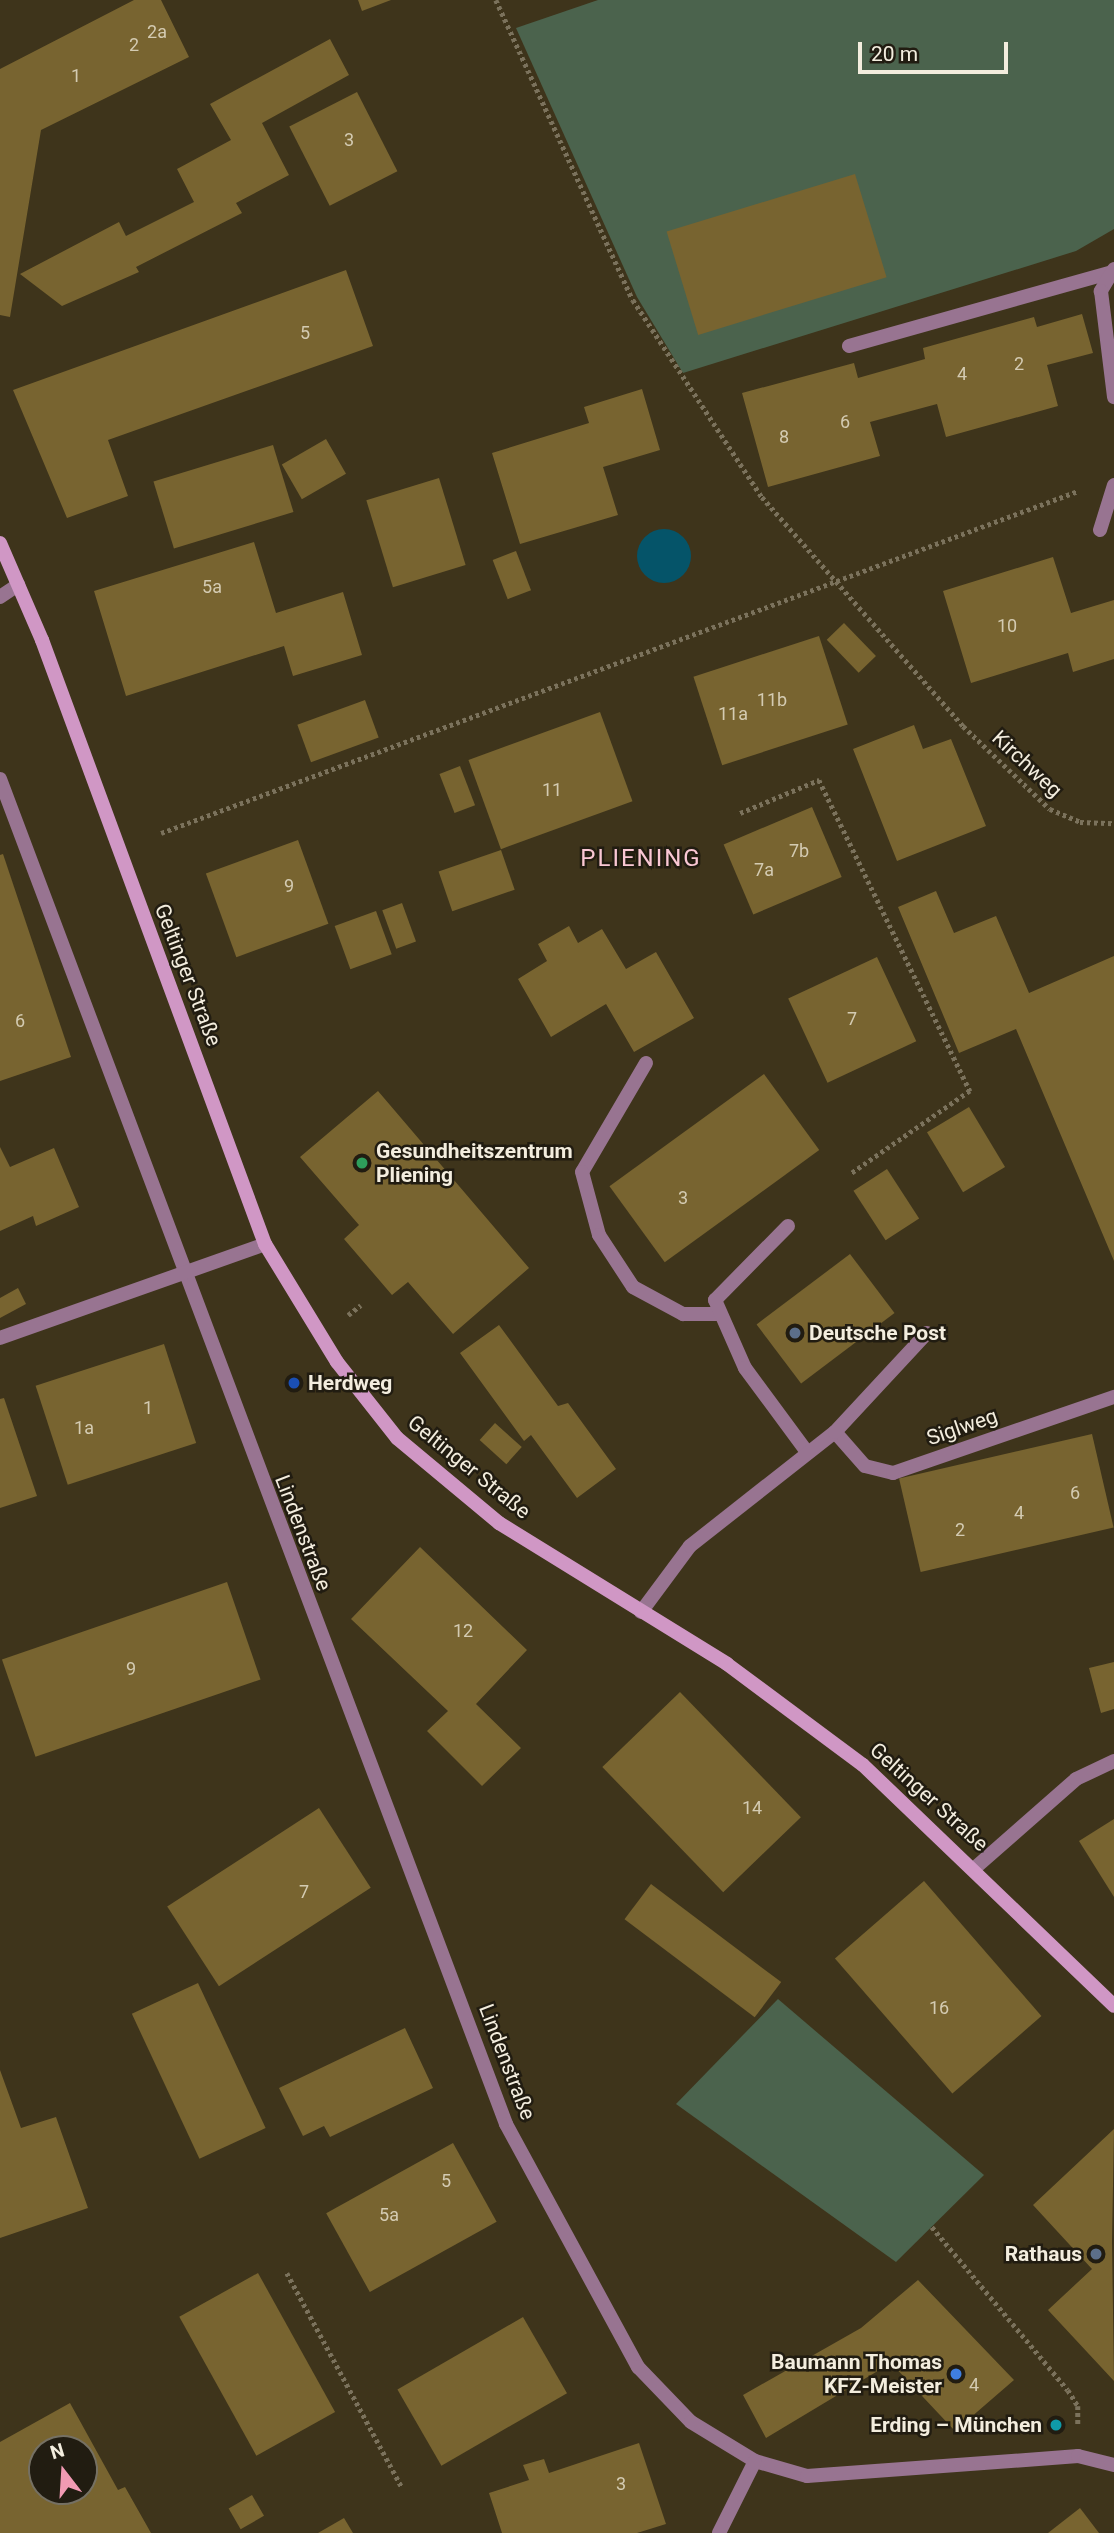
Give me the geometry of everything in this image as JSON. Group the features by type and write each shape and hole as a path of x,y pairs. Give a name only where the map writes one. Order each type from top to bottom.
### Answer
{"main road":[{"name":"Geltinger Straße","path":"0,543 265,1244 318,1336 397,1438 499,1523 798,1713 976,1867 1114,2006"}],"street":[{"path":"849,346 1112,271"},
{"path":"1112,271 1101,291 1114,397"},
{"path":"1100,530 1114,485"},
{"path":"0,597 18,585"},
{"path":"0,779 187,1276"},
{"path":"646,1063 582,1172 599,1235 633,1287 683,1314 719,1314"},
{"path":"788,1226 728,1282 715,1300 745,1368 807,1452"},
{"path":"0,1338 187,1276 265,1244"},
{"name":"Lindenstraße","path":"187,1276 506,2124 638,2367 691,2422 755,2461 807,2476 1079,2456 1114,2465"},
{"path":"641,1612 690,1546 835,1432 927,1332"},
{"name":"Siglweg","path":"835,1432 865,1466 893,1473 1114,1396"},
{"path":"976,1867 1076,1779 1114,1761"},
{"path":"719,2533 755,2461"}],"path":[{"name":"Kirchweg","path":"496,0 634,300 762,498 832,582 963,726 1049,809 1080,822 1114,823"},
{"path":"160,833 1088,487"},
{"path":"740,813 819,780 970,1091 852,1173"},
{"path":"932,2227 1079,2406 1079,2456"},
{"path":"287,2273 401,2486"}],"green space":[{"path":"598,0 1114,0 1114,229 1076,251 683,373 637,297 516,28"},
{"path":"778,1999 984,2175 896,2262 676,2104"}],"water":[{"path":"669,529 679,533 687,541 691,556 687,571 679,579 659,583 649,579 641,571 637,551 641,541 649,533"}],"building":[{"path":"134,0 161,0 189,57 41,130 10,317 0,315 0,69"},
{"path":"358,0 391,0 362,11"},
{"path":"330,39 349,75 262,123 289,175 236,203 242,213 136,267 139,272 62,306 20,274 119,222 126,236 194,202 177,169 231,140 210,104"},
{"path":"357,92 397,171 330,206 289,127"},
{"path":"855,174 887,277 698,335 667,232"},
{"path":"346,270 373,346 108,440 128,496 67,518 13,390"},
{"path":"1082,314 1093,353 1047,365 1058,406 946,437 937,404 870,422 880,456 768,487 742,393 854,363 858,378 925,359 923,348 1034,317 1037,327"},
{"path":"642,389 660,450 603,467 618,515 520,544 492,453 589,423 584,407"},
{"path":"326,439 346,474 302,499 282,464"},
{"path":"273,445 293,512 174,548 153,482"},
{"path":"439,478 466,565 393,587 366,500"},
{"path":"254,542 276,613 343,592 362,655 293,676 284,646 126,696 94,591"},
{"path":"516,551 531,590 508,599 493,560"},
{"path":"1053,557 1071,613 1114,600 1114,659 1073,672 1068,653 971,683 943,591"},
{"path":"844,623 876,656 859,673 827,640"},
{"path":"819,636 848,724 722,765 693,677"},
{"path":"365,700 379,738 311,762 297,725"},
{"path":"600,712 632,801 501,849 468,760"},
{"path":"914,725 923,749 951,739 986,826 897,861 853,749"},
{"path":"460,766 475,805 455,813 439,774"},
{"path":"812,807 842,877 753,914 724,845"},
{"path":"298,840 328,924 236,957 206,874"},
{"path":"501,850 515,890 452,911 439,871"},
{"path":"3,854 71,1057 0,1081 0,855"},
{"path":"936,891 954,933 996,916 1029,993 1114,956 1114,1261 1016,1029 959,1053 898,907"},
{"path":"402,903 416,942 396,949 382,910"},
{"path":"376,911 392,954 350,969 335,926"},
{"path":"569,926 578,943 602,929 626,969 656,952 694,1018 634,1052 606,1004 551,1037 518,979 547,961 538,944"},
{"path":"877,957 916,1041 827,1083 788,998"},
{"path":"764,1074 819,1150 665,1262 609,1186"},
{"path":"378,1091 529,1268 453,1334 408,1282 392,1295 344,1239 359,1225 300,1157"},
{"path":"969,1107 1005,1167 963,1192 927,1132"},
{"path":"0,1147 10,1167 54,1148 79,1207 36,1226 33,1216 0,1231"},
{"path":"887,1169 919,1218 886,1240 853,1191"},
{"path":"850,1254 895,1313 801,1384 757,1324"},
{"path":"18,1288 26,1304 0,1318 0,1298"},
{"path":"499,1325 558,1406 568,1403 616,1469 577,1498 531,1435 524,1441 460,1353"},
{"path":"164,1344 196,1443 68,1485 36,1386"},
{"path":"4,1398 37,1496 0,1508 0,1399"},
{"path":"495,1423 522,1447 506,1464 480,1440"},
{"path":"1092,1434 1114,1528 921,1572 899,1479"},
{"path":"420,1547 527,1650 476,1704 521,1748 482,1786 427,1731 448,1711 351,1619"},
{"path":"227,1582 261,1679 36,1757 2,1659"},
{"path":"1114,1662 1114,1709 1101,1713 1089,1668"},
{"path":"680,1692 801,1817 723,1892 602,1767"},
{"path":"319,1808 371,1888 219,1986 167,1907"},
{"path":"1114,1819 1114,1897 1079,1841"},
{"path":"924,1881 1041,2016 952,2094 835,1958"},
{"path":"651,1884 781,1982 755,2017 625,1919"},
{"path":"198,1983 266,2128 199,2159 132,2014"},
{"path":"405,2028 433,2088 330,2137 324,2126 303,2136 279,2088"},
{"path":"0,2070 21,2128 56,2117 88,2208 0,2238"},
{"name":"Rathaus","path":"1114,2129 1114,2381 1048,2310 1092,2269 1033,2205"},
{"path":"453,2143 497,2222 370,2292 326,2213"},
{"path":"258,2273 335,2412 256,2456 179,2317"},
{"path":"918,2280 1014,2380 955,2431 891,2363 766,2438 743,2395 861,2328"},
{"path":"523,2317 567,2393 441,2466 397,2390"},
{"path":"70,2403 88,2435 28,2435 28,2505 98,2505 98,2454 118,2490 125,2487 151,2533 0,2533 0,2442"},
{"path":"639,2443 666,2524 637,2533 502,2533 489,2493 529,2480 523,2465 544,2459 549,2473"},
{"path":"252,2495 264,2516 241,2529 229,2508"},
{"path":"1080,2508 1099,2533 1048,2533"},
{"path":"344,2518 353,2533 318,2533"}],"place":[{"name":"Gesundheitszentrum Pliening","path":"362,1163"},
{"name":"Deutsche Post","path":"795,1333"},
{"name":"Herdweg","path":"294,1383"},
{"name":"Rathaus","path":"1096,2254"},
{"name":"Baumann Thomas KFZ-Meister","path":"956,2374"},
{"name":"Erding – München","path":"1056,2425"}],"district":[{"name":"PLIENING","path":"641,859"}]}
